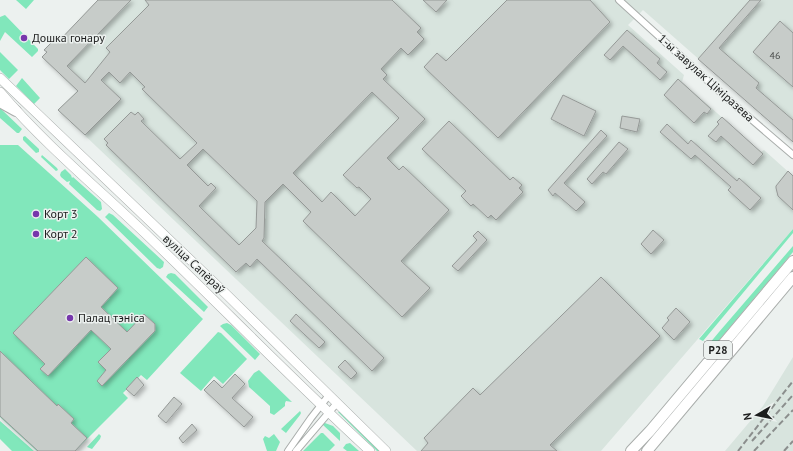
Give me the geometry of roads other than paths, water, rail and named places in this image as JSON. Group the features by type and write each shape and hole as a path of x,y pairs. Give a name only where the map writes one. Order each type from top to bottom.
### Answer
{"main road":[{"name":"вуліца Сапёраў","path":"0,78 226,294 386,451"},
{"name":"вуліца Сапёраў","path":"0,92 16,111 60,154 176,262 328,412 370,451"},
{"path":"0,102 16,111"},
{"name":"Р28","path":"631,451 650,431 793,262"},
{"name":"Р28","path":"647,451 793,277"}],"street":[{"name":"1-ы завулак Ціміразева","path":"619,0 793,155"},
{"path":"288,451 291,444 329,395"},
{"path":"291,444 297,450 337,403"}],"railway":[{"path":"738,451 793,381"},
{"path":"752,441 793,395"},
{"path":"754,451 793,410"},
{"path":"784,451 793,441"}],"place":[{"name":"Дошка гонару","path":"24,38"},
{"name":"Корт 3","path":"36,214"},
{"name":"Корт 2","path":"36,234"},
{"name":"Палац тэніса","path":"70,318"}]}
